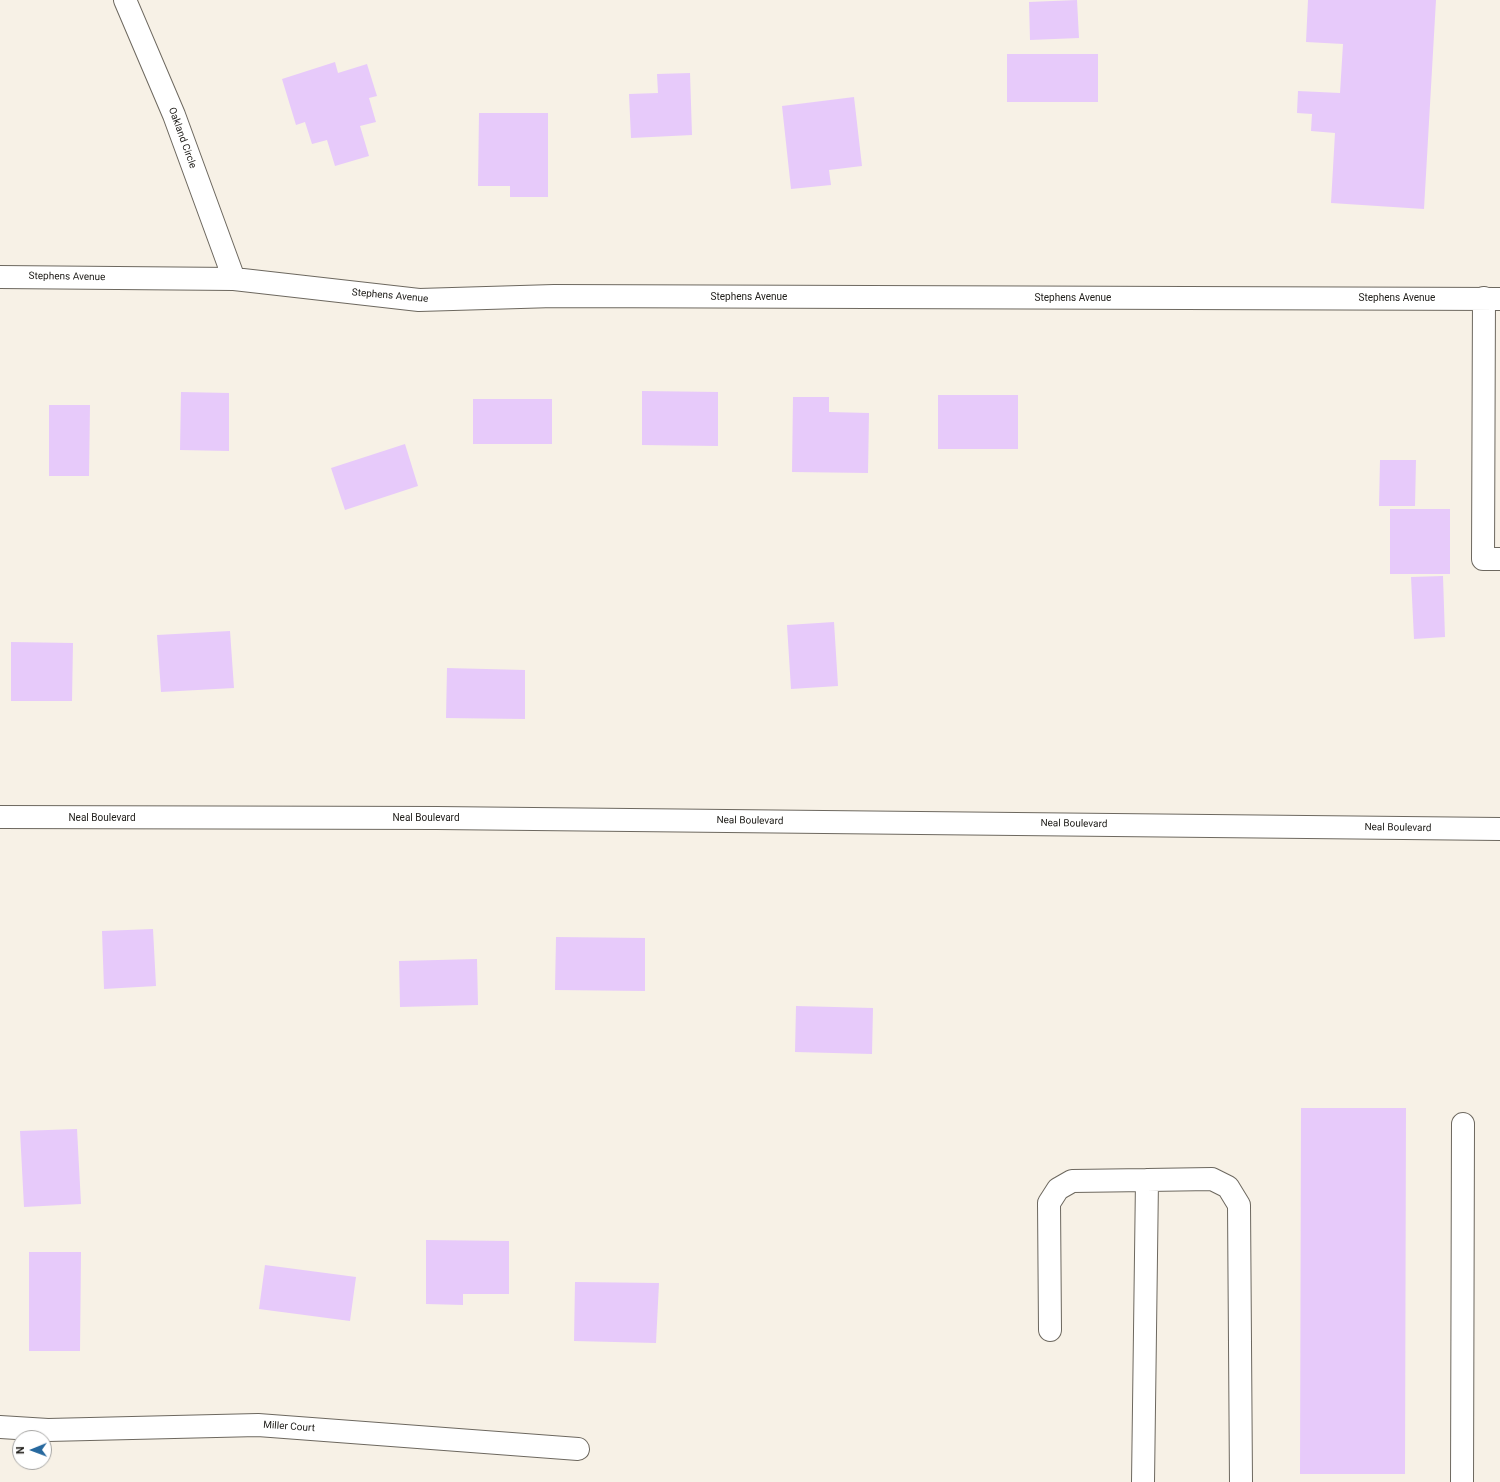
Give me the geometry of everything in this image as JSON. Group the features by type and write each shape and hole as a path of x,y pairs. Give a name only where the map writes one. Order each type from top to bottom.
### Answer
{"street":[{"name":"Oakland Circle","path":"125,0 174,115 234,279"},
{"name":"Stephens Avenue","path":"0,277 234,279 419,300 554,296 1492,299"},
{"path":"1492,299 1483,559 1500,559"},
{"name":"Neal Boulevard","path":"0,818 436,818 1500,829"},
{"path":"1462,1482 1463,1124"},
{"path":"1050,1330 1049,1203 1058,1190 1072,1181 1212,1179 1228,1187 1238,1205 1241,1482"},
{"path":"1143,1482 1147,1180"},
{"name":"Miller Court","path":"0,1427 48,1430 258,1425 578,1449"}],"building":[{"path":"1077,0 1079,38 1030,40 1029,2"},
{"path":"1308,0 1436,0 1424,209 1331,203 1335,133 1311,131 1312,114 1297,113 1298,91 1340,93 1343,44 1306,42"},
{"path":"1007,54 1098,54 1098,102 1007,102"},
{"path":"335,62 338,73 367,64 377,96 369,98 376,122 360,126 369,156 335,166 327,140 312,144 305,122 296,125 282,79"},
{"path":"690,73 692,135 631,138 629,94 658,93 657,74"},
{"path":"854,97 862,166 829,170 831,185 791,189 782,106"},
{"path":"479,113 548,113 548,197 510,197 510,186 478,186"},
{"path":"642,391 718,392 718,446 642,445"},
{"path":"181,392 229,393 229,451 180,450"},
{"path":"938,395 1018,395 1018,449 938,449"},
{"path":"793,397 829,397 829,412 869,413 868,473 792,472"},
{"path":"473,399 552,399 552,444 473,444"},
{"path":"49,405 90,405 89,476 49,476"},
{"path":"405,444 418,486 345,510 331,468"},
{"path":"1380,460 1416,460 1415,506 1379,506"},
{"path":"1390,509 1450,509 1450,574 1390,574"},
{"path":"1443,576 1445,637 1414,639 1411,577"},
{"path":"834,622 838,686 791,689 787,625"},
{"path":"230,631 234,688 161,692 157,635"},
{"path":"11,642 73,643 72,701 11,701"},
{"path":"447,668 525,670 525,719 446,718"},
{"path":"153,929 156,986 104,989 102,931"},
{"path":"556,937 645,938 645,991 555,990"},
{"path":"477,959 478,1005 400,1007 399,961"},
{"path":"796,1006 873,1008 872,1054 795,1052"},
{"path":"1301,1108 1406,1108 1405,1474 1300,1474"},
{"path":"77,1129 81,1204 24,1207 20,1131"},
{"path":"426,1240 509,1241 509,1294 463,1294 463,1305 426,1304"},
{"path":"29,1252 81,1252 80,1351 29,1351"},
{"path":"265,1265 356,1277 350,1321 259,1309"},
{"path":"575,1282 659,1283 656,1343 574,1341"}]}
